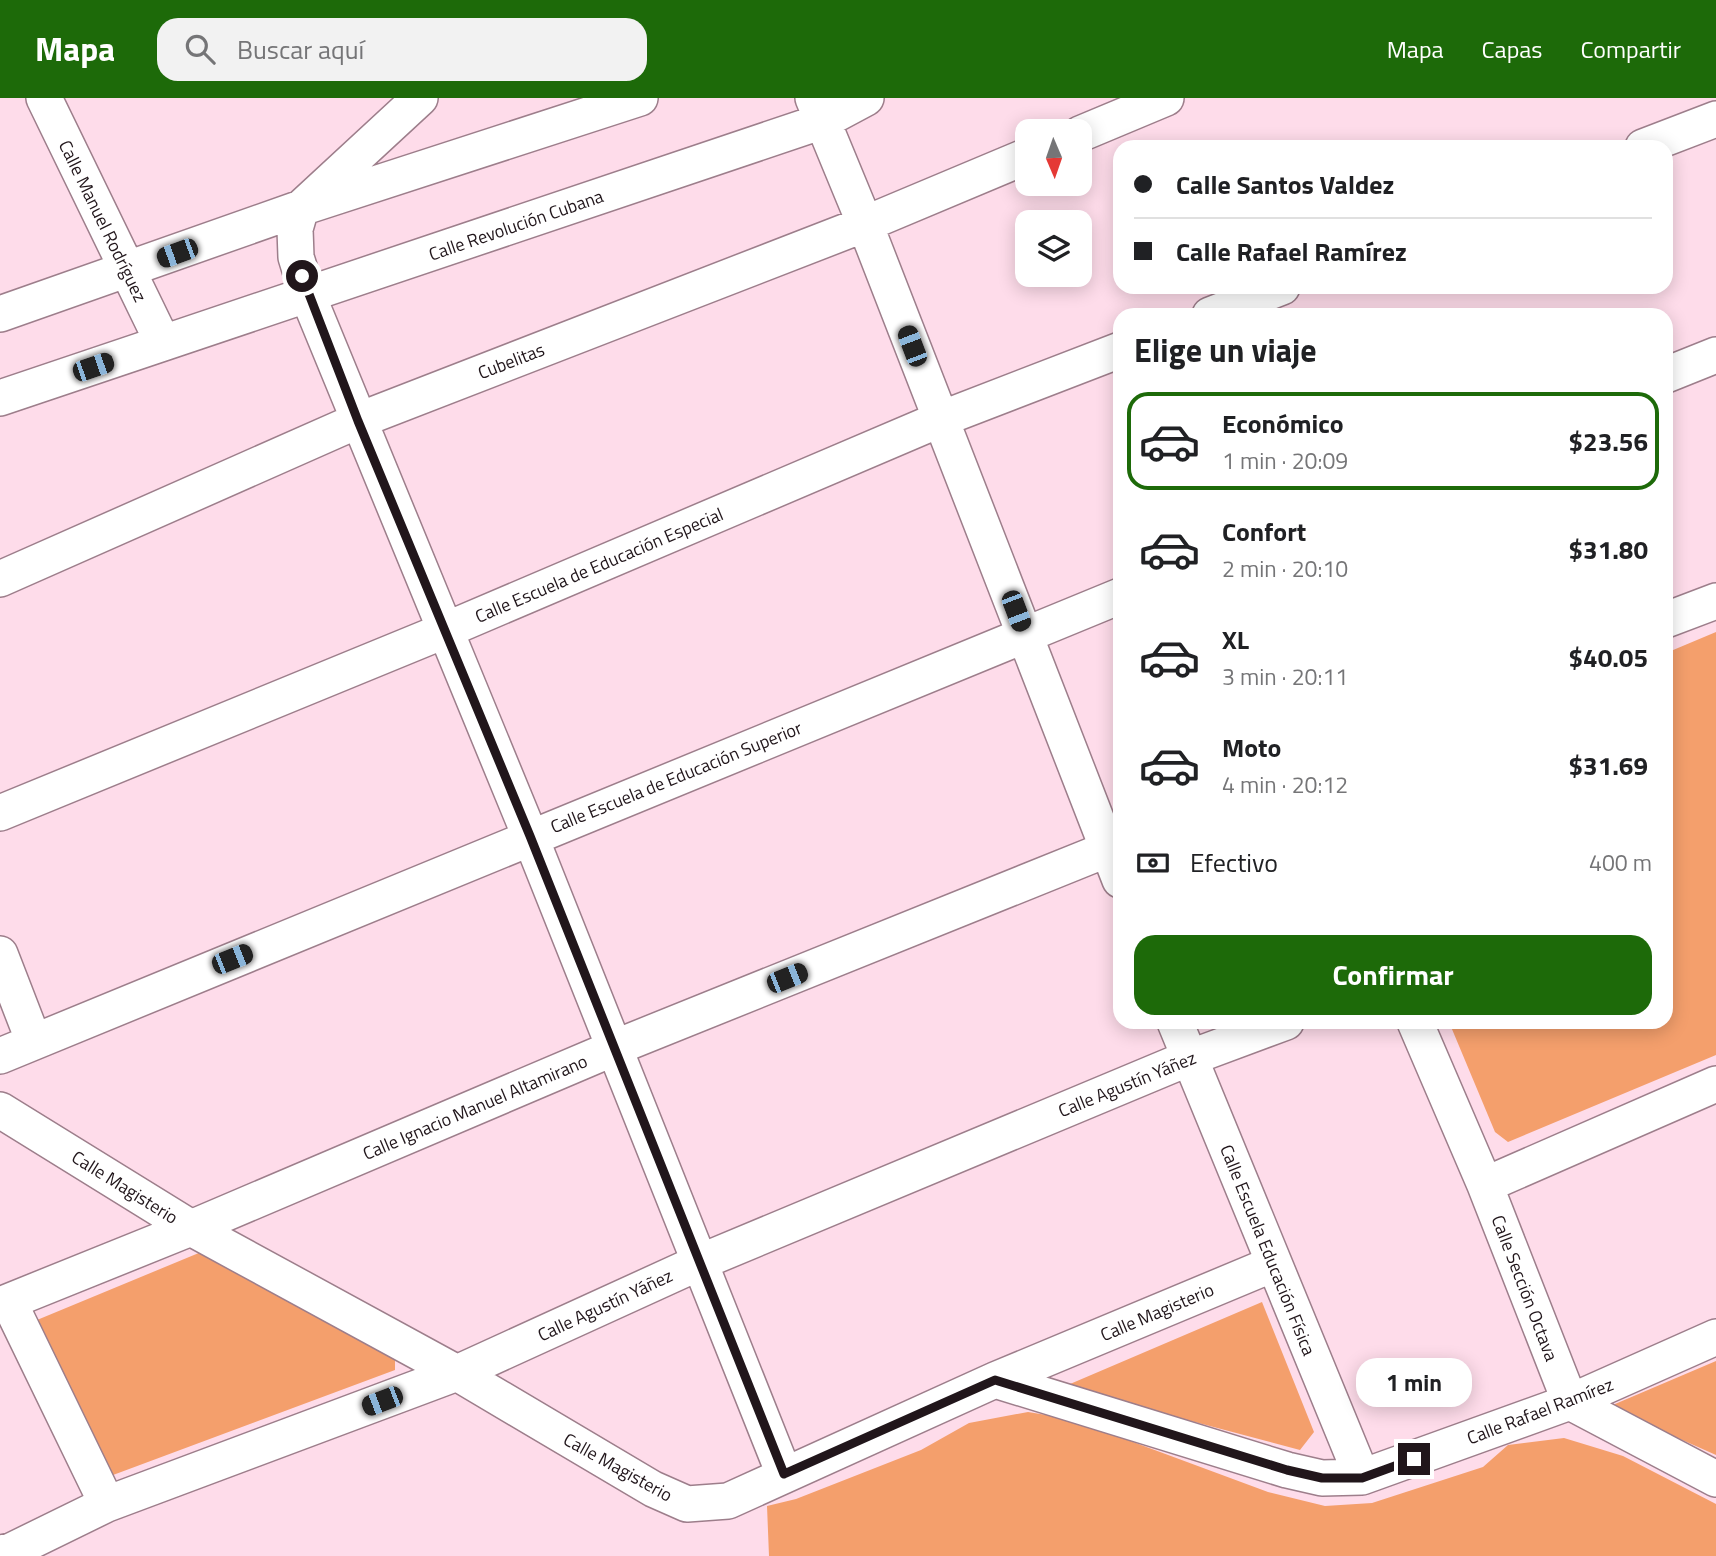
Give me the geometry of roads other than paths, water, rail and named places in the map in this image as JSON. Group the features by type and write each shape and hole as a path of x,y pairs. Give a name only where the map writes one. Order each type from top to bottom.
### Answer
{"street":[{"path":"419,98 301,208 295,229 296,257 308,296 358,421 530,836 784,1474"},
{"path":"0,314 301,208 640,98"},
{"name":"Calle Revolución Cubana","path":"0,398 308,296 818,109 866,98"},
{"path":"1092,129 1166,98"},
{"name":"Calle Manuel Rodríguez","path":"54,103 163,343"},
{"path":"818,109 1113,861"},
{"path":"1661,140 1716,119"},
{"name":"Cubelitas","path":"0,579 358,421 865,224 1015,161"},
{"path":"1228,308 1264,294"},
{"name":"Calle Escuela de Educación Especial","path":"0,813 446,630 941,419 1113,353"},
{"path":"1673,373 1716,355"},
{"name":"Calle Escuela de Educación Superior","path":"0,1056 530,836 1113,599"},
{"path":"1673,617 1716,601"},
{"name":"Calle Ignacio Manuel Altamirano","path":"5,1304 614,1048 1113,864"},
{"path":"0,954 34,1042"},
{"name":"Calle Escuela Educación Física","path":"1178,1029 1362,1478"},
{"name":"Calle Agustín Yáñez","path":"0,1553 10,1551 107,1504 457,1373 698,1263 1189,1058 1267,1029"},
{"name":"Calle Sección Octava","path":"1418,1029 1485,1185 1570,1402"},
{"path":"1485,1185 1716,1084"},
{"name":"Calle Magisterio","path":"0,1110 191,1228 457,1373 653,1489 687,1504 728,1501 995,1380 1273,1264"},
{"path":"5,1304 107,1504"},
{"name":"Calle Rafael Ramírez","path":"1362,1478 1570,1402 1716,1337"},
{"path":"995,1380 1287,1470 1322,1478 1362,1478"},
{"path":"1570,1402 1716,1479"}]}
